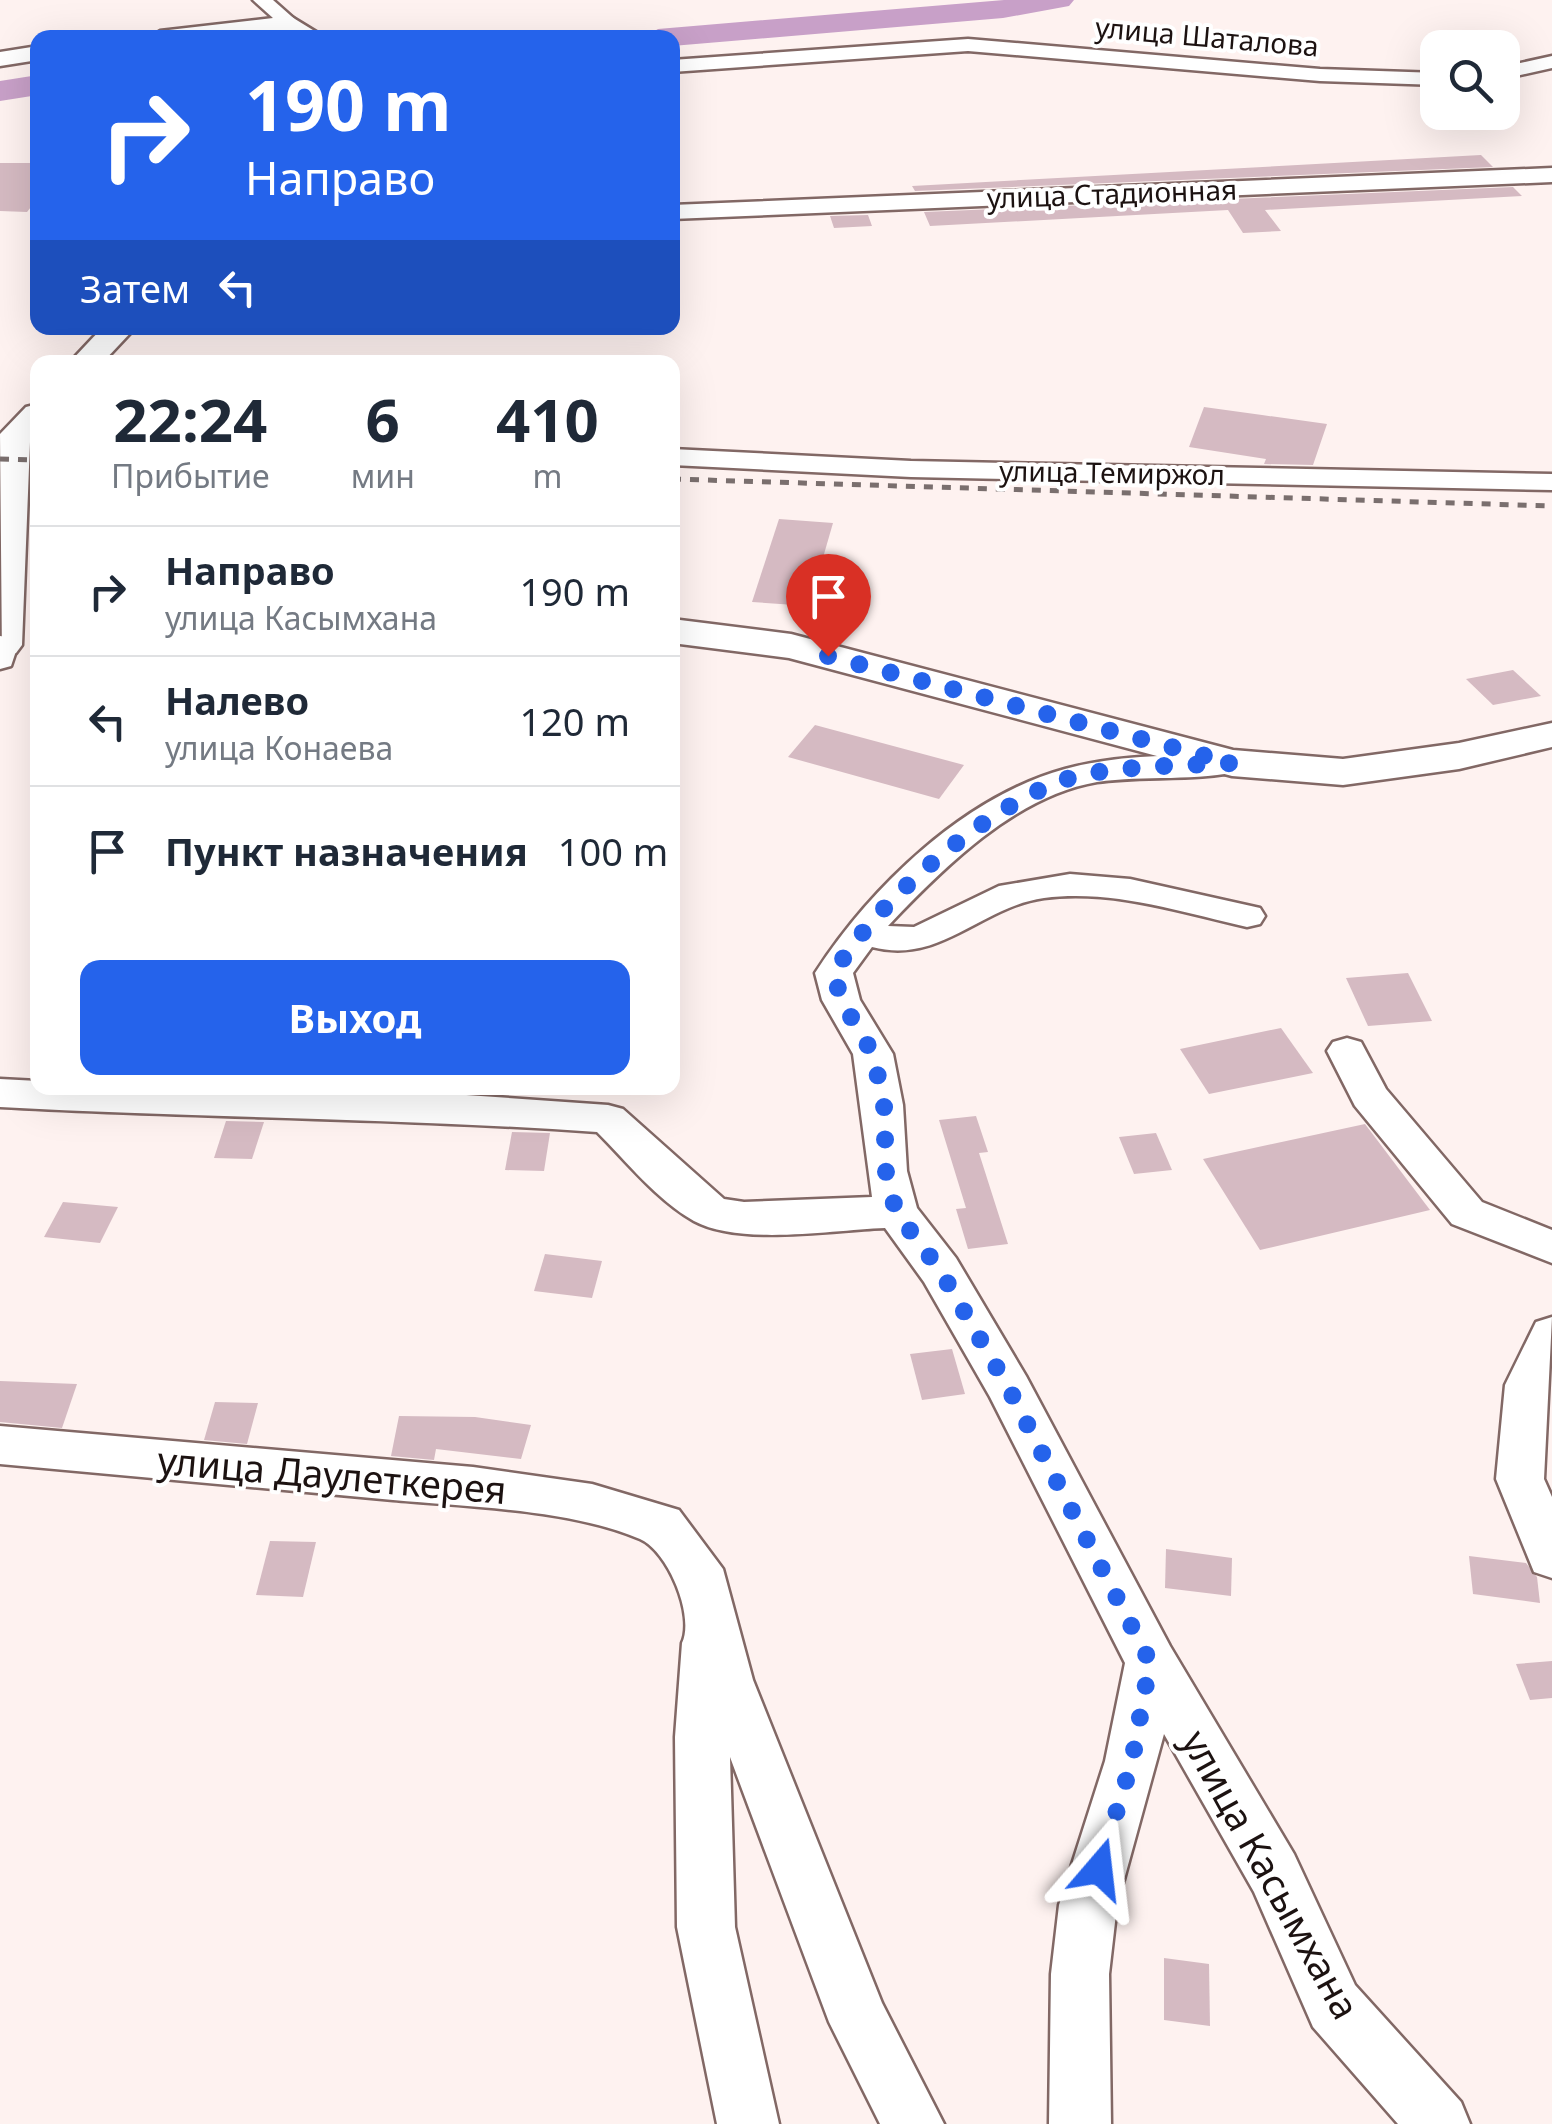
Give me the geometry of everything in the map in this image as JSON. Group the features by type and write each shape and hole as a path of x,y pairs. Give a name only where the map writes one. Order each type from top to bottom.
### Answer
{"street":[{"path":"262,0 302,30"},
{"path":"229,30 290,23"},
{"name":"улица Шаталова","path":"680,65 919,45 1380,80 1420,79"},
{"path":"0,59 30,54"},
{"path":"1520,69 1552,62"},
{"name":"улица Стадионная","path":"680,212 1552,175"},
{"path":"93,355 111,335"},
{"path":"10,649 13,440 23,428"},
{"name":"улица Темиржол","path":"680,457 911,469 1552,482"},
{"path":"680,632 791,646 1232,763 1343,772 1459,756 1552,735"},
{"name":"улица Касымхана","path":"1232,763 1059,781 998,816 913,879 864,928 834,973 841,1000 873,1054 884,1104 886,1172 896,1212 940,1270 1009,1389 1150,1662 1274,1873 1334,2006 1439,2124"},
{"path":"864,928 882,940 927,938 1010,894 1076,882 1247,916"},
{"path":"1348,1051 1369,1096 1467,1213 1552,1247"},
{"path":"0,1093 30,1095"},
{"path":"36,1095 199,1104 438,1107 608,1119 692,1199 713,1212 744,1218 896,1212"},
{"path":"1552,1334 1528,1384 1520,1479 1552,1557"},
{"name":"улица Даулеткерея","path":"0,1445 473,1487 592,1504 661,1525 698,1569 710,1614"},
{"path":"710,1614 702,1737 706,1927 748,2124"},
{"path":"710,1614 727,1680 859,2022 913,2124"},
{"name":"улица Касымхана","path":"1080,2124 1080,1974 1088,1905 1132,1761 1150,1662"}],"building":[{"path":"1481,155 1493,167 915,191 912,186"},
{"path":"0,163 30,163 30,208 27,212 0,211"},
{"path":"1513,187 1522,196 1265,210 1281,231 1243,233 1228,210 930,226 924,212"},
{"path":"868,215 872,226 834,228 830,216"},
{"path":"1204,407 1327,424 1313,465 1264,464 1266,459 1189,447"},
{"path":"779,519 833,523 809,606 752,602"},
{"path":"1513,670 1541,696 1493,705 1466,679"},
{"path":"815,725 964,765 939,799 788,757"},
{"path":"1408,973 1432,1021 1368,1026 1346,978"},
{"path":"1281,1028 1313,1073 1209,1094 1180,1049"},
{"path":"976,1116 988,1152 979,1153 1008,1244 968,1249 956,1209 966,1208 939,1120"},
{"path":"226,1121 264,1122 252,1159 214,1158"},
{"path":"1365,1124 1430,1210 1260,1250 1203,1159"},
{"path":"512,1132 550,1133 544,1171 505,1170"},
{"path":"1156,1133 1172,1170 1134,1174 1119,1137"},
{"path":"63,1202 118,1207 100,1243 44,1237"},
{"path":"545,1254 602,1261 592,1298 534,1291"},
{"path":"952,1349 965,1394 922,1400 910,1354"},
{"path":"0,1381 77,1384 62,1428 0,1422"},
{"path":"215,1402 258,1403 247,1444 204,1440"},
{"path":"399,1416 475,1417 531,1425 521,1459 436,1449 434,1460 391,1456"},
{"path":"270,1541 316,1542 303,1597 256,1595"},
{"path":"1166,1549 1232,1558 1231,1596 1165,1588"},
{"path":"1469,1556 1526,1563 1537,1577 1540,1603 1473,1594"},
{"path":"1552,1661 1552,1698 1530,1700 1516,1664"},
{"path":"1164,1958 1209,1964 1210,2026 1164,2020"}],"waterway":[{"path":"680,36 1003,9 1059,0"},
{"path":"0,91 30,86"}],"railway":[{"path":"0,459 30,460"},
{"path":"680,479 1552,506"}],"route":[{"path":"828,656 1232,763 1131,770 1059,781 998,816 913,879 855,937 834,973 841,1000 873,1054 884,1104 886,1172 896,1212 940,1270 1009,1389 1150,1662 1132,1761 1099,1869"}]}
